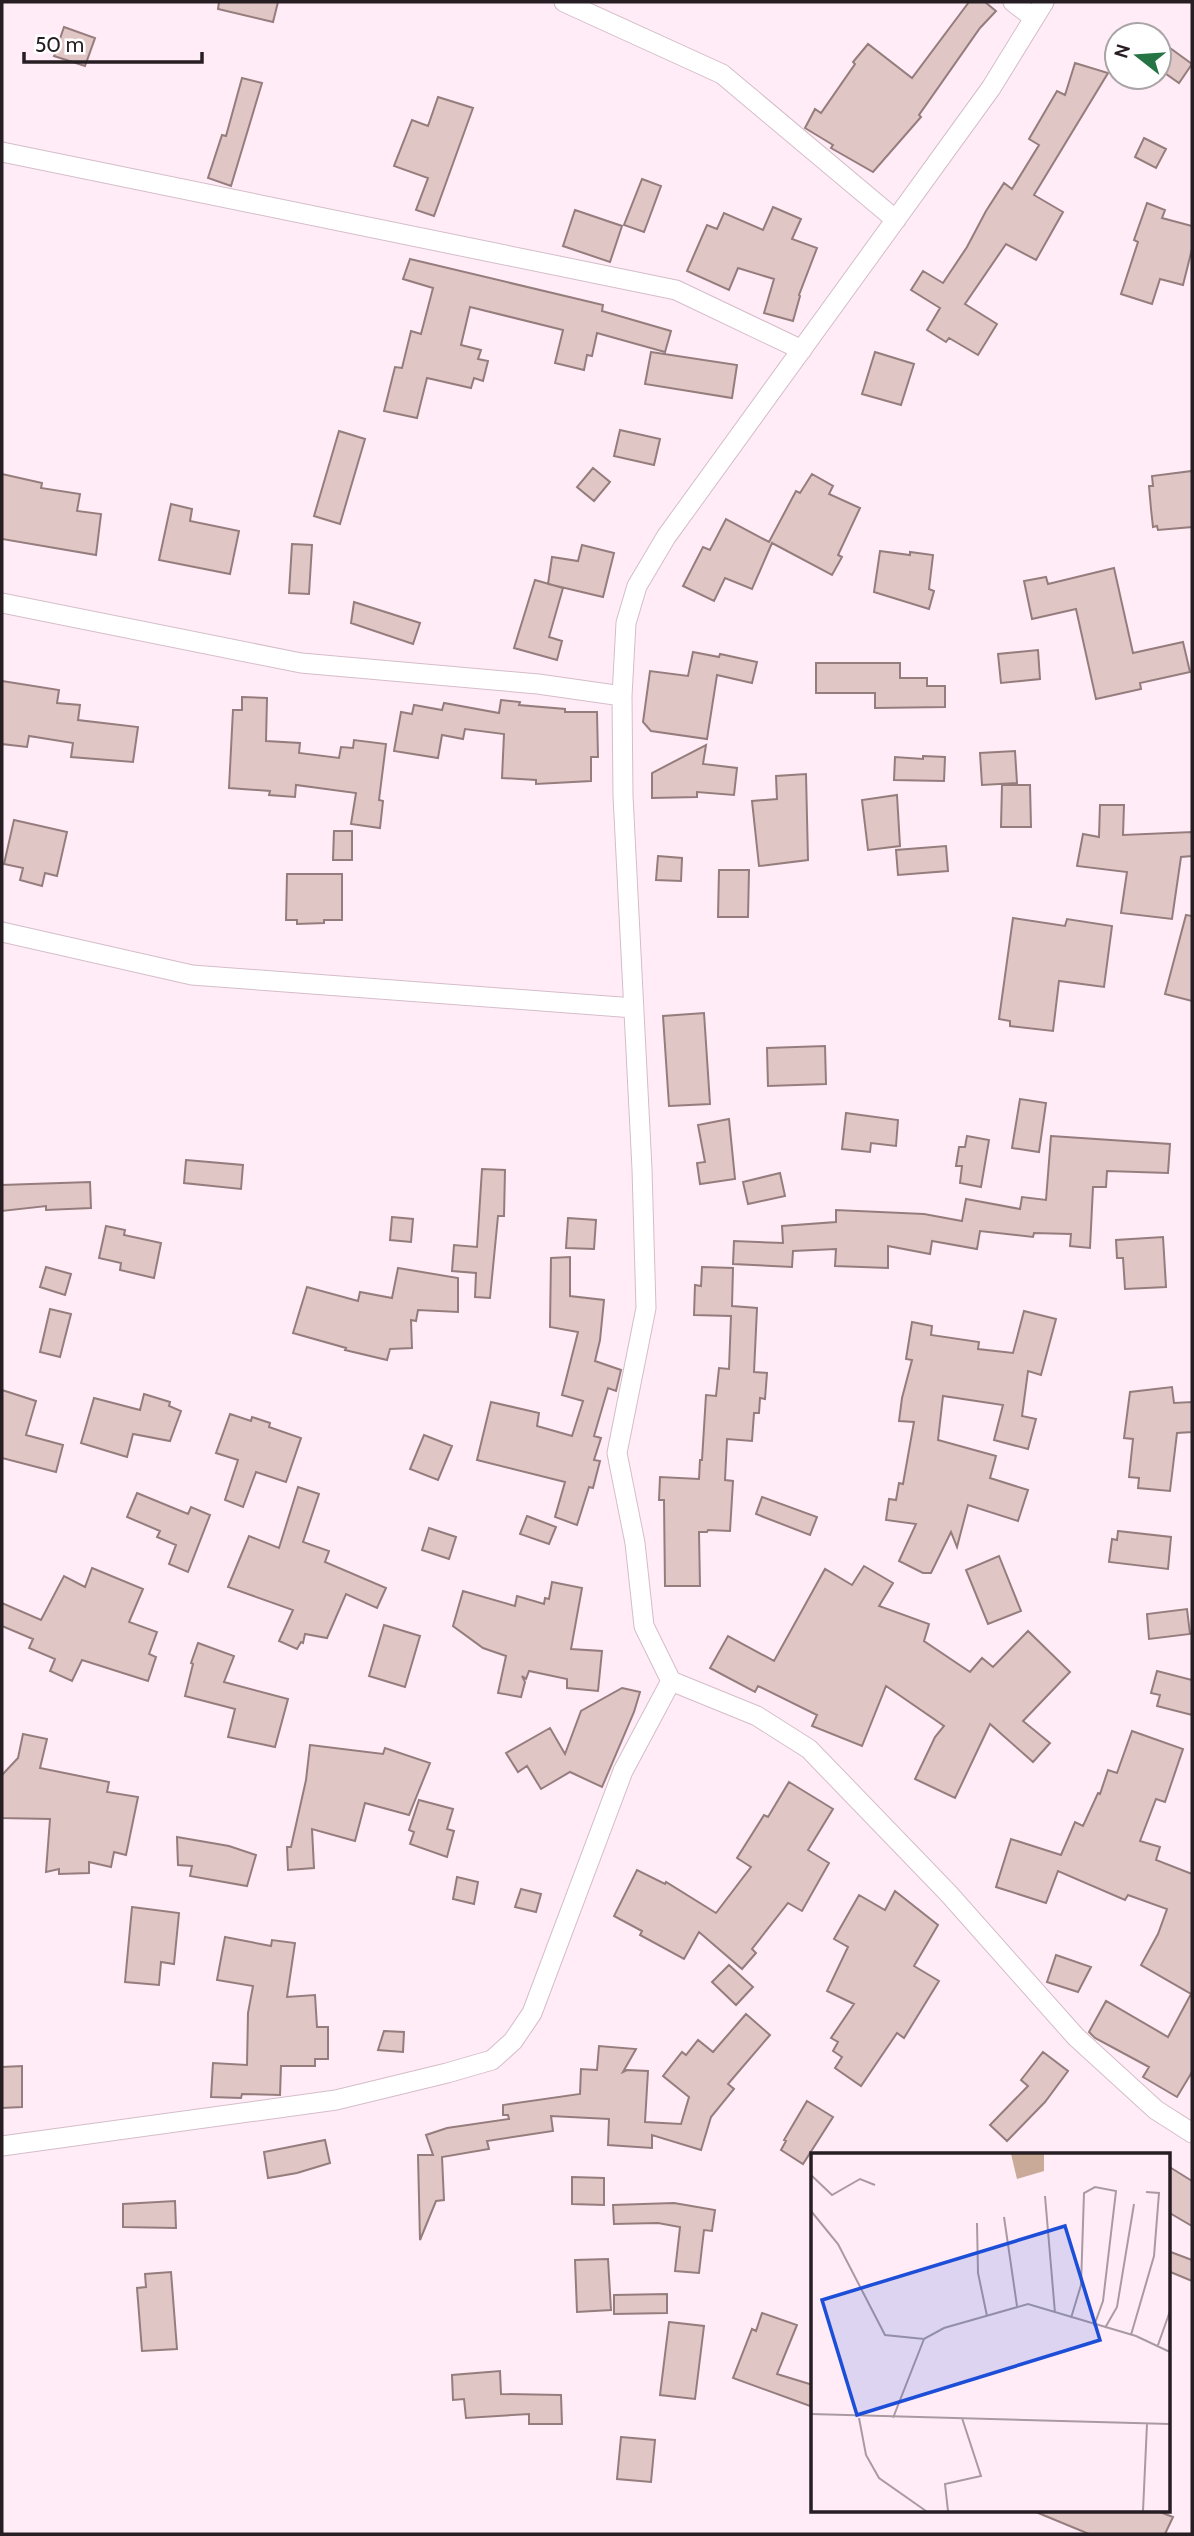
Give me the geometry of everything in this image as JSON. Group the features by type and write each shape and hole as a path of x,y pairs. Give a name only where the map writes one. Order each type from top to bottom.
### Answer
{"street":[{"path":"564,2 722,74 896,220"},
{"path":"1013,2 1039,10 991,88 667,537 637,586 626,623 622,696 623,796 646,1308 617,1453 635,1544 645,1626 671,1681 757,1716 809,1749 949,1894 1076,2037 1156,2110 1192,2133"},
{"path":"2,152 676,290 802,350"},
{"path":"2,603 301,663 538,684 622,696"},
{"path":"2,932 192,975 634,1008"},
{"path":"2,2146 336,2099 492,2060 513,2041 532,2012 623,1771 671,1681"}],"building":[{"path":"219,2 278,2 273,22 218,9"},
{"path":"969,2 985,2 996,11 980,28 919,115 921,117 873,172 831,148 833,145 805,128 815,109 821,113 855,64 853,62 868,44 912,78"},
{"path":"64,27 95,38 85,66 54,56"},
{"path":"1173,50 1192,64 1179,83 1173,79"},
{"path":"1075,63 1103,71 1103,81 1034,195 1063,212 1036,260 1006,244 965,304 997,324 978,355 949,338 946,342 927,330 940,308 911,290 923,271 943,283 1004,183 1012,189 1039,145 1029,139 1057,91 1065,95"},
{"path":"242,78 262,83 231,186 208,178 222,135 226,136"},
{"path":"438,97 473,108 434,216 416,210 428,178 394,166 412,120 428,126"},
{"path":"1144,138 1166,149 1156,168 1135,157"},
{"path":"642,179 661,186 644,232 624,225"},
{"path":"1147,203 1165,210 1162,218 1192,226 1192,249 1183,285 1160,279 1152,304 1121,294 1138,242 1134,240"},
{"path":"773,207 801,219 792,239 817,248 799,295 793,321 764,313 774,279 738,268 729,290 687,271 707,225 717,229 724,213 763,230"},
{"path":"575,210 622,226 610,262 563,246"},
{"path":"410,259 603,305 602,311 671,331 665,352 597,333 592,356 587,355 584,370 555,363 563,330 470,307 461,345 481,350 478,359 488,361 483,381 474,378 471,388 427,378 417,418 384,411 395,367 402,368 411,331 421,334 433,288 403,279"},
{"path":"651,352 737,365 732,398 645,384"},
{"path":"875,352 914,364 901,405 862,394"},
{"path":"620,430 660,439 654,465 614,456"},
{"path":"339,431 365,439 340,524 314,516"},
{"path":"593,468 610,482 594,501 577,487"},
{"path":"1192,471 1192,527 1158,530 1157,526 1153,527 1149,486 1153,486 1152,476"},
{"path":"2,474 42,483 41,488 80,494 77,511 101,514 96,555 2,539"},
{"path":"812,474 833,486 829,494 860,508 838,555 842,557 832,575 772,543 752,589 725,578 714,601 683,586 703,547 710,550 726,519 769,542 796,491 800,493"},
{"path":"171,504 192,509 190,521 239,531 230,574 159,560"},
{"path":"292,544 312,545 309,594 289,593"},
{"path":"582,545 614,553 603,597 548,584 552,557 578,561"},
{"path":"880,551 933,555 929,589 934,591 929,609 874,592"},
{"path":"1114,568 1133,653 1183,642 1190,672 1140,683 1141,689 1096,699 1076,609 1032,619 1024,581 1046,577 1048,584"},
{"path":"535,580 563,588 549,637 562,641 557,660 514,648"},
{"path":"354,602 420,623 413,644 351,623"},
{"path":"1038,650 1040,679 1001,683 998,654"},
{"path":"693,652 719,657 720,654 757,662 752,683 717,675 707,739 651,731 643,722 650,671 688,676"},
{"path":"816,663 900,663 900,678 927,678 927,686 945,686 945,707 875,708 875,693 816,693"},
{"path":"2,681 59,690 57,703 80,705 78,720 138,727 133,762 71,757 73,743 29,736 27,747 2,744"},
{"path":"242,697 267,698 266,741 300,743 299,753 339,758 341,747 353,748 354,740 386,744 379,800 383,801 380,828 351,824 356,793 296,785 295,797 269,795 270,791 229,788 233,710 242,710"},
{"path":"501,700 520,702 519,705 565,709 565,712 597,712 598,757 591,757 591,781 536,784 536,780 502,778 504,734 465,729 463,739 442,735 438,758 394,751 401,712 412,714 414,705 442,710 444,703 499,713"},
{"path":"706,745 703,764 737,768 734,795 697,792 697,797 652,798 652,773"},
{"path":"1015,751 1017,783 982,785 980,753"},
{"path":"923,756 945,757 944,781 894,780 895,757 923,759"},
{"path":"806,774 808,860 759,866 752,801 777,799 776,776"},
{"path":"1002,785 1030,785 1031,827 1001,827"},
{"path":"897,795 900,846 868,850 862,800"},
{"path":"1100,805 1124,805 1123,835 1192,832 1192,856 1181,857 1172,919 1121,913 1127,872 1077,866 1083,834 1099,837"},
{"path":"14,820 67,832 57,876 45,873 42,886 20,880 23,868 4,864"},
{"path":"334,831 352,831 352,860 333,860"},
{"path":"946,846 948,871 898,875 896,850"},
{"path":"658,856 682,858 681,881 656,880"},
{"path":"719,870 749,870 748,917 718,917"},
{"path":"287,874 342,874 342,920 297,924 297,920 286,920"},
{"path":"1186,915 1192,916 1192,1001 1165,994"},
{"path":"1013,918 1065,926 1067,919 1112,926 1104,987 1059,981 1053,1031 1010,1026 1010,1021 999,1019"},
{"path":"704,1013 710,1104 669,1106 663,1016"},
{"path":"825,1046 826,1084 768,1086 767,1048"},
{"path":"1020,1099 1046,1103 1039,1152 1012,1148"},
{"path":"846,1113 898,1120 896,1146 871,1143 870,1152 842,1149"},
{"path":"729,1119 735,1179 700,1184 697,1163 705,1162 698,1125"},
{"path":"967,1136 989,1140 981,1187 960,1183 962,1166 956,1166 959,1147 965,1147"},
{"path":"1051,1136 1170,1144 1168,1173 1107,1171 1106,1187 1093,1187 1090,1248 1070,1246 1071,1234 1034,1233 1033,1237 980,1231 977,1249 932,1241 930,1254 888,1246 888,1268 835,1266 836,1249 793,1251 792,1267 733,1264 734,1241 783,1243 782,1226 836,1222 836,1210 924,1214 962,1221 966,1199 1020,1209 1022,1197 1046,1200"},
{"path":"186,1160 243,1165 241,1189 184,1183"},
{"path":"482,1169 505,1170 504,1216 498,1216 490,1298 475,1297 476,1273 452,1271 454,1245 477,1247"},
{"path":"780,1173 785,1196 748,1204 743,1182"},
{"path":"90,1182 91,1208 46,1210 46,1206 2,1211 2,1185"},
{"path":"392,1217 413,1219 411,1242 390,1240"},
{"path":"568,1218 596,1220 594,1249 566,1248"},
{"path":"106,1226 125,1230 124,1235 161,1243 154,1278 120,1270 121,1263 99,1258"},
{"path":"1163,1237 1166,1287 1125,1289 1123,1258 1117,1258 1116,1240"},
{"path":"570,1257 570,1296 604,1300 595,1361 621,1370 616,1391 608,1388 594,1436 601,1438 594,1460 600,1461 593,1488 589,1487 577,1525 555,1517 565,1482 477,1460 491,1402 539,1413 537,1426 572,1436 583,1401 562,1395 578,1332 550,1327 551,1258"},
{"path":"46,1267 71,1274 65,1295 40,1287"},
{"path":"702,1267 733,1268 732,1306 757,1308 754,1372 767,1373 765,1399 760,1398 759,1413 754,1413 752,1441 727,1439 725,1480 733,1481 730,1531 699,1532 700,1586 665,1586 664,1500 659,1500 660,1477 699,1479 706,1395 716,1396 719,1368 729,1369 731,1316 694,1315 695,1285 701,1286"},
{"path":"398,1268 458,1278 458,1312 418,1310 416,1321 411,1320 412,1348 390,1349 387,1360 293,1333 307,1287 358,1301 360,1292 392,1298"},
{"path":"50,1309 71,1314 60,1357 40,1352"},
{"path":"1024,1311 1056,1319 1041,1375 1028,1371 1022,1416 1036,1419 1028,1449 994,1440 1003,1405 943,1396 938,1440 996,1456 990,1478 1028,1490 1018,1521 968,1505 957,1547 951,1532 931,1573 923,1573 899,1561 916,1524 886,1520 889,1499 896,1500 899,1483 903,1484 914,1422 899,1421 912,1360 906,1359 912,1322 932,1326 931,1335 979,1342 978,1349 1013,1353"},
{"path":"1172,1387 1174,1403 1192,1402 1192,1432 1177,1433 1170,1491 1138,1488 1139,1478 1129,1477 1133,1439 1124,1438 1130,1392"},
{"path":"2,1390 36,1401 26,1435 63,1445 56,1472 2,1458"},
{"path":"144,1394 170,1402 169,1406 181,1411 170,1441 133,1434 127,1457 81,1443 94,1398 140,1410"},
{"path":"230,1414 251,1421 252,1417 270,1423 269,1427 301,1438 286,1482 256,1472 243,1507 225,1500 238,1460 216,1453"},
{"path":"424,1435 452,1446 438,1480 410,1469"},
{"path":"298,1487 319,1494 303,1542 329,1551 325,1562 386,1588 377,1608 346,1594 327,1638 305,1634 303,1643 301,1642 297,1649 279,1641 293,1610 228,1587 249,1536 279,1548"},
{"path":"137,1493 188,1514 191,1507 210,1515 188,1572 169,1564 176,1545 157,1537 160,1531 127,1517"},
{"path":"762,1497 817,1517 810,1535 756,1514"},
{"path":"527,1516 556,1527 549,1544 520,1534"},
{"path":"429,1528 456,1537 449,1559 422,1550"},
{"path":"1118,1531 1171,1537 1168,1569 1109,1562 1112,1539 1117,1540"},
{"path":"999,1556 1021,1611 988,1624 966,1570"},
{"path":"864,1566 893,1583 879,1606 929,1624 924,1641 970,1672 982,1658 993,1667 1028,1631 1070,1672 1023,1721 1050,1743 1033,1762 990,1724 955,1798 915,1779 935,1737 944,1726 886,1686 862,1746 812,1726 817,1715 758,1686 755,1692 710,1668 728,1636 774,1661 825,1569 852,1585"},
{"path":"92,1568 143,1589 129,1622 157,1632 149,1654 156,1657 148,1681 82,1660 72,1681 50,1671 55,1659 29,1648 33,1639 2,1626 2,1603 41,1620 64,1576 85,1587"},
{"path":"552,1582 582,1588 571,1649 602,1651 598,1691 567,1688 567,1679 529,1671 526,1679 522,1676 525,1682 521,1697 498,1693 506,1656 483,1648 453,1626 463,1591 515,1606 517,1596 544,1604 545,1598 549,1599"},
{"path":"1187,1609 1190,1634 1149,1639 1147,1614"},
{"path":"384,1625 420,1636 405,1687 369,1676"},
{"path":"198,1643 234,1656 224,1682 288,1699 275,1747 228,1737 235,1709 185,1696"},
{"path":"1157,1671 1192,1680 1192,1715 1157,1706 1160,1695 1151,1693"},
{"path":"622,1688 640,1692 602,1787 570,1772 541,1789 527,1766 518,1772 506,1753 550,1728 565,1754 581,1711"},
{"path":"1132,1731 1183,1749 1165,1802 1156,1799 1140,1841 1160,1847 1156,1860 1192,1874 1192,2072 1177,2097 1143,2077 1149,2067 1095,2038 1089,2032 1106,2001 1168,2037 1191,1994 1141,1965 1158,1934 1167,1909 1128,1895 1125,1900 1058,1871 1046,1903 996,1887 1011,1839 1061,1855 1075,1822 1083,1826 1098,1793 1100,1794 1108,1770 1117,1773"},
{"path":"23,1734 47,1739 40,1768 109,1782 107,1792 138,1797 126,1855 114,1852 111,1867 89,1862 89,1873 59,1874 59,1869 46,1872 50,1819 2,1818 2,1775 18,1758"},
{"path":"310,1745 383,1754 385,1748 430,1763 409,1815 365,1803 355,1841 312,1829 314,1868 288,1870 287,1847 291,1847 306,1780"},
{"path":"789,1782 833,1809 808,1850 829,1863 802,1911 788,1903 752,1949 756,1953 742,1969 699,1932 684,1959 640,1935 642,1931 614,1916 637,1870 665,1884 666,1882 716,1913 751,1867 737,1858 764,1815 768,1817"},
{"path":"419,1800 453,1809 447,1829 454,1831 447,1857 410,1844 414,1832 409,1830"},
{"path":"177,1837 229,1846 256,1855 247,1886 190,1876 192,1866 178,1865"},
{"path":"457,1877 478,1882 474,1904 453,1899"},
{"path":"521,1889 541,1894 536,1912 515,1907"},
{"path":"895,1891 938,1925 914,1966 939,1981 904,2038 897,2033 861,2086 835,2068 842,2057 833,2051 838,2042 831,2038 854,2004 827,1991 848,1947 834,1939 859,1895 885,1910"},
{"path":"132,1907 179,1913 174,1964 161,1962 159,1985 125,1982"},
{"path":"225,1937 271,1946 272,1940 295,1943 287,1997 315,1995 317,2027 328,2027 328,2059 315,2059 315,2066 281,2066 280,2095 242,2094 241,2098 211,2097 213,2063 247,2065 248,2013 253,1986 217,1980"},
{"path":"1056,1955 1091,1967 1078,1992 1047,1982"},
{"path":"729,1965 753,1987 736,2005 712,1982"},
{"path":"746,2014 770,2035 728,2084 734,2089 711,2117 701,2150 652,2135 652,2148 608,2145 609,2119 551,2116 553,2131 487,2141 489,2149 442,2157 444,2200 436,2201 420,2240 418,2155 433,2155 426,2135 447,2128 509,2119 508,2115 503,2115 503,2105 580,2094 581,2069 597,2070 599,2046 636,2049 623,2072 648,2071 645,2122 681,2124 689,2097 663,2076 682,2052 686,2055 698,2040 713,2052"},
{"path":"384,2031 404,2032 403,2052 378,2050"},
{"path":"1043,2052 1068,2071 1045,2102 1007,2141 990,2125 1028,2086 1021,2080"},
{"path":"22,2066 22,2107 2,2108 2,2067"},
{"path":"807,2101 833,2117 803,2164 781,2150"},
{"path":"325,2140 330,2163 268,2178 264,2152"},
{"path":"1170,2167 1192,2181 1192,2226 1170,2213"},
{"path":"572,2177 604,2178 604,2205 572,2204"},
{"path":"175,2201 176,2228 123,2227 123,2204"},
{"path":"674,2203 715,2210 712,2231 704,2230 699,2273 675,2271 680,2227 658,2223 614,2224 613,2205"},
{"path":"1170,2252 1192,2260 1192,2281 1170,2272"},
{"path":"608,2259 611,2310 577,2312 575,2260"},
{"path":"171,2272 177,2349 142,2351 137,2288 146,2287 145,2274"},
{"path":"667,2294 667,2313 614,2314 614,2295"},
{"path":"762,2313 797,2325 777,2374 811,2384 811,2406 733,2378 752,2329 756,2331"},
{"path":"669,2322 704,2326 695,2399 660,2395"},
{"path":"500,2371 501,2394 561,2395 562,2424 529,2424 529,2414 466,2418 464,2399 453,2400 452,2375"},
{"path":"621,2437 655,2440 651,2482 617,2479"},
{"path":"1036,2512 1160,2512 1173,2517 1165,2534 1089,2534"}]}
